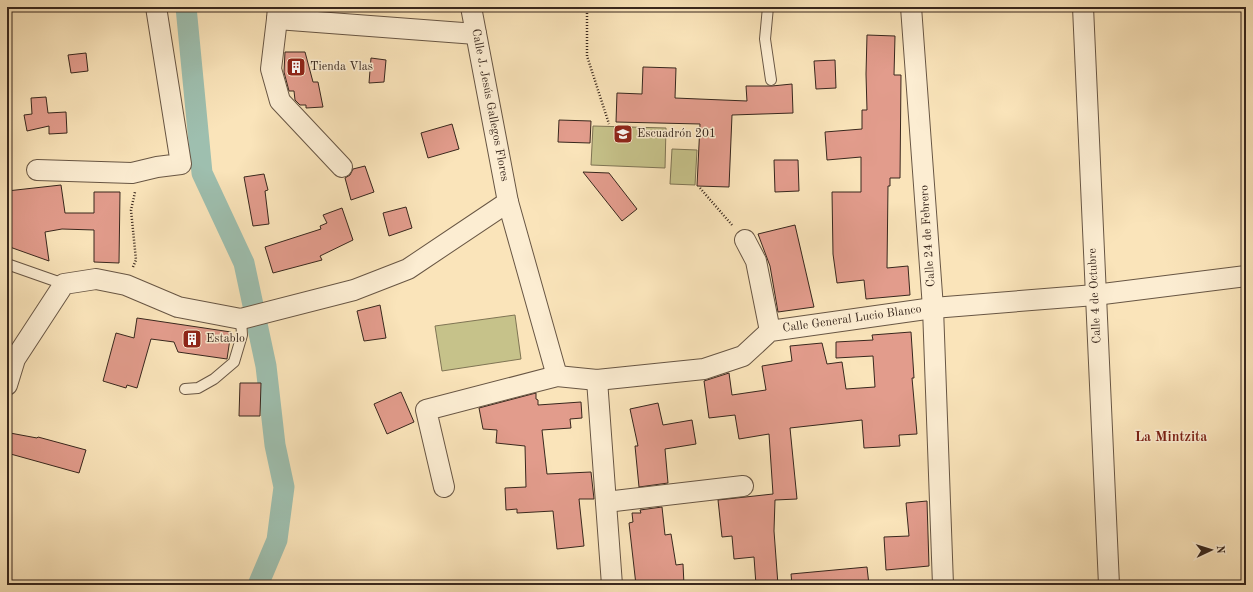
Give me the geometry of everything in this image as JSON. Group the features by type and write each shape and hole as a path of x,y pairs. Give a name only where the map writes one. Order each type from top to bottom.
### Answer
{"street":[{"path":"37,170 132,173 157,167 181,164 156,7"},
{"name":"Calle J. Jesús Gallegos Flores","path":"471,7 508,202 557,376"},
{"name":"Calle 24 de Febrero","path":"911,7 933,308 943,585"},
{"name":"Calle 4 de Octubre","path":"1083,7 1094,295 1109,585"},
{"path":"342,167 280,101 271,70 277,13 476,34"},
{"path":"7,385 15,359 64,284 96,278 126,285 178,307 249,317 354,290 408,269 508,202"},
{"path":"745,240 756,261 770,331"},
{"name":"Calle General Lucio Blanco","path":"444,487 426,410 557,376 597,380 704,369 743,356 770,331 933,308 1094,295 1246,276"},
{"path":"597,380 612,585"},
{"path":"606,502 743,486"}],"lane":[{"path":"768,7 765,39 771,80"},
{"path":"7,264 64,284"},
{"path":"185,389 198,388 214,379 234,362 249,317"}],"path":[{"path":"587,7 587,56 609,124"},
{"path":"126,285 136,260 131,210 136,188"},
{"path":"700,188 745,240"}],"shaded area":[{"path":"593,126 666,128 665,168 591,165"},
{"path":"672,149 697,150 695,185 670,184"},
{"path":"515,315 521,359 442,371 435,326"}],"building":[{"path":"867,35 895,36 894,75 901,75 900,178 890,178 890,186 888,186 887,268 908,266 910,295 866,299 864,280 837,283 833,254 832,192 861,192 861,157 827,160 825,132 862,129 862,110 867,110"},
{"name":"Tienda Vlas","path":"285,52 305,52 313,82 318,82 323,107 306,108 306,105 300,105 295,100 294,91 289,91 284,72"},
{"path":"86,53 88,71 71,73 68,55"},
{"path":"371,58 386,60 384,82 369,83"},
{"path":"835,60 836,88 816,89 814,61"},
{"path":"643,67 676,68 675,98 747,101 746,86 792,84 793,113 732,115 729,187 697,186 700,124 616,122 617,93 642,94"},
{"path":"46,97 48,113 66,112 67,133 49,134 49,126 27,131 24,115 32,114 31,98"},
{"path":"559,120 591,121 590,143 558,142"},
{"path":"452,124 459,149 428,158 421,133"},
{"path":"774,160 798,160 799,191 775,192"},
{"path":"365,166 374,192 351,200 345,178 350,175 353,169"},
{"path":"583,172 609,173 637,209 622,221"},
{"path":"264,174 268,190 265,191 269,224 253,226 244,177"},
{"path":"61,185 65,213 94,213 94,192 120,192 119,263 94,262 94,230 62,229 45,232 49,261 7,246 7,191"},
{"path":"406,207 412,228 389,236 383,213"},
{"path":"342,208 353,240 320,256 322,260 273,273 265,247 321,229 320,226 327,223 323,215"},
{"path":"795,225 814,307 778,312 770,266 758,234"},
{"path":"380,305 386,338 364,341 357,311"},
{"path":"137,318 231,332 227,359 178,352 174,342 151,339 137,388 127,385 126,388 103,381 116,333 134,338"},
{"path":"911,332 914,378 912,378 917,434 899,435 900,446 864,448 862,420 790,428 797,499 775,500 774,531 778,585 756,585 754,557 734,559 732,536 722,537 718,500 773,494 769,434 739,439 735,415 709,418 704,381 729,373 732,395 766,390 762,366 792,361 790,346 822,343 827,364 842,362 846,389 875,387 873,356 836,358 836,342 873,340 872,335"},
{"path":"240,383 261,383 260,416 239,416"},
{"path":"401,392 414,422 387,434 374,404"},
{"path":"536,393 538,405 581,402 582,418 570,419 571,428 542,430 547,474 591,472 594,499 579,499 584,546 557,549 553,511 517,513 517,509 506,510 505,488 526,487 525,446 496,443 497,430 483,429 479,408"},
{"path":"658,403 663,425 692,420 696,444 665,449 668,483 639,487 635,446 638,446 630,409"},
{"path":"10,433 38,437 86,450 79,473 7,453 7,441"},
{"path":"927,501 929,566 886,570 884,537 909,536 906,503"},
{"path":"662,507 665,535 671,534 676,565 683,564 684,585 636,585 629,523 633,522 632,513 641,513 640,510"},
{"path":"867,567 869,585 792,585 791,574"}],"waterway":[{"path":"186,7 202,173 244,263 266,366 275,445 284,487 277,540 258,585"}],"place":[{"name":"Tienda Vlas","path":"296,67"},
{"name":"Escuadrón 201","path":"623,134"},
{"name":"Establo","path":"192,339"}],"district":[{"name":"La Mintzita","path":"1171,437"}]}
